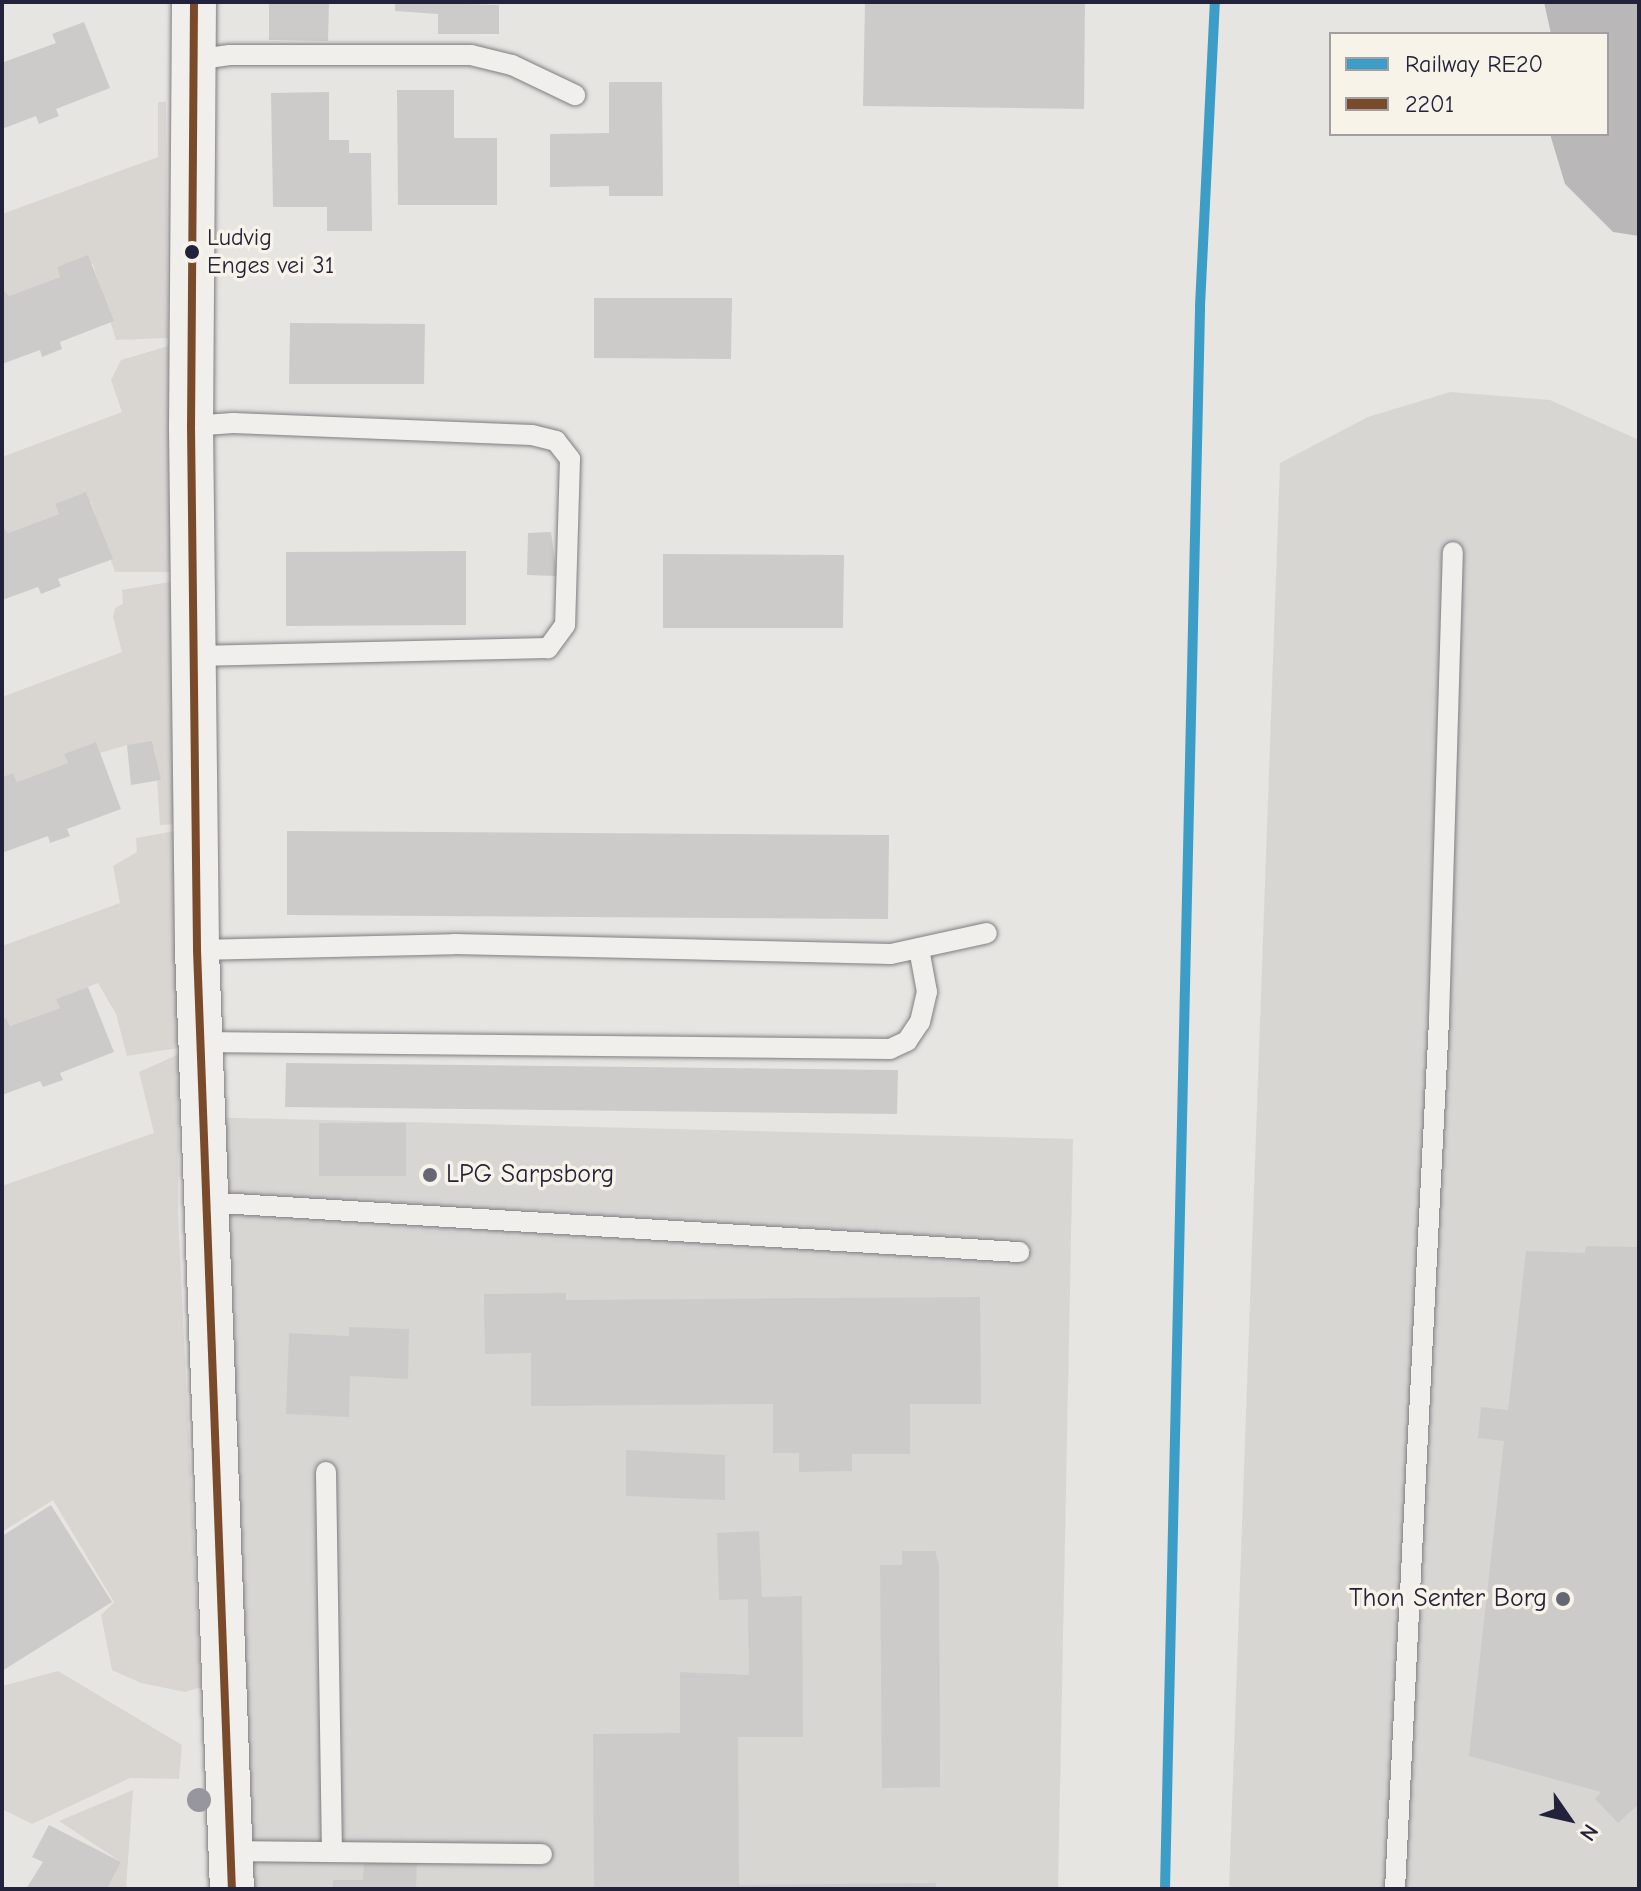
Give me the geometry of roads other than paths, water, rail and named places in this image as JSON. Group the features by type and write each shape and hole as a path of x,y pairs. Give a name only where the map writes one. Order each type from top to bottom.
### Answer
{"street":[{"path":"194,2 191,426 197,950 203,1202 232,1870"}],"lane":[{"path":"194,60 230,55 471,55 512,65 575,95"},
{"path":"191,426 233,423 532,435 556,441 570,459 565,625 548,648 194,656"},
{"path":"1395,1889 1439,1019 1453,552"},
{"path":"197,950 454,944 891,954 987,933"},
{"path":"200,1042 890,1049 907,1041 920,1022 927,992 919,949"},
{"path":"203,1202 1019,1252"},
{"path":"326,1472 332,1852"},
{"path":"232,1870 332,1852 542,1854"}],"rail line":[{"name":"RE20","path":"1165,1889 1200,306 1215,2"}],"place":[{"name":"Ludvig Enges vei 31","path":"192,252"},
{"name":"LPG Sarpsborg","path":"430,1175"},
{"name":"Thon Senter Borg","path":"1563,1599"}]}
